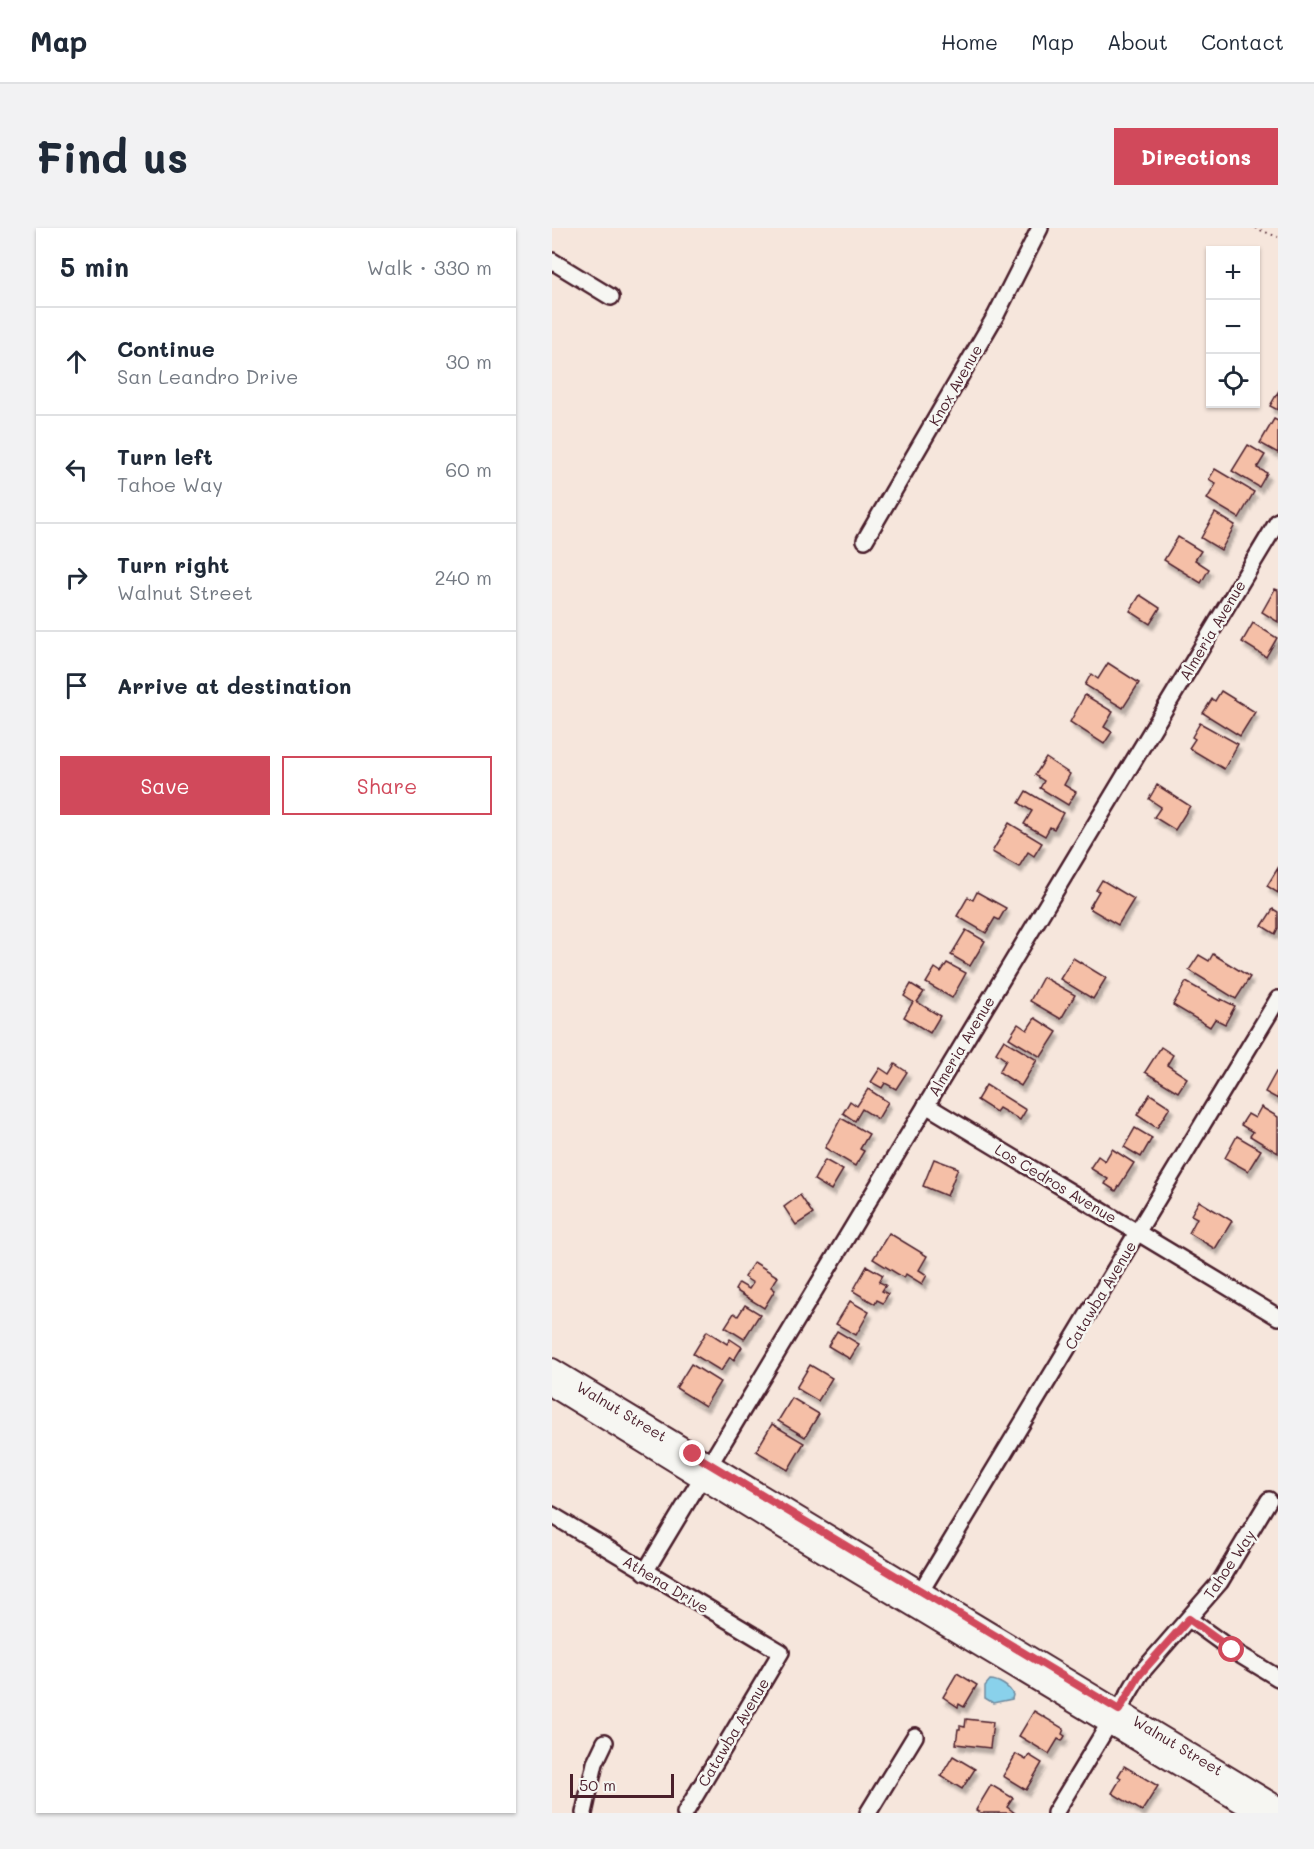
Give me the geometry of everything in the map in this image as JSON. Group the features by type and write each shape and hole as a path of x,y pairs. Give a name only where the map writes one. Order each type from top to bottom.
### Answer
{"street":[{"name":"Knox Avenue","path":"865,540 996,315 1040,228"},
{"path":"552,261 611,297"},
{"name":"Almeria Avenue","path":"645,1572 1278,521"},
{"name":"Catawba Avenue","path":"921,1591 1278,999"},
{"name":"Los Cedros Avenue","path":"926,1105 1278,1317"},
{"name":"Walnut Street","path":"552,1369 706,1470 805,1541 1278,1807"},
{"name":"Walnut Street","path":"552,1386 921,1591 1260,1813"},
{"name":"Tahoe Way","path":"1055,1813 1140,1674 1220,1582 1269,1500"},
{"name":"Athena Drive","path":"553,1517 781,1652"},
{"path":"1189,1619 1232,1650 1278,1678"},
{"name":"Catawba Avenue","path":"685,1813 781,1652"},
{"path":"868,1813 915,1736"},
{"path":"584,1813 596,1763 605,1742"}],"path":[{"path":"1255,228 1278,237"}],"water":[{"path":"990,1680 1007,1687 1013,1695 1012,1699 993,1703 985,1698 985,1686"}],"building":[{"path":"1278,392 1278,410 1270,406"},
{"path":"1274,419 1278,421 1278,453 1260,443"},
{"path":"1248,445 1265,455 1257,468 1267,473 1259,487 1232,471"},
{"path":"1215,469 1254,492 1239,518 1207,499 1216,484 1209,479"},
{"path":"1215,513 1235,525 1221,550 1201,538"},
{"path":"1178,537 1201,551 1195,560 1209,569 1201,583 1164,560"},
{"path":"1275,589 1278,590 1278,622 1262,612"},
{"path":"1140,595 1160,608 1150,624 1130,611"},
{"path":"1253,623 1277,638 1266,657 1242,642"},
{"path":"1108,663 1139,683 1123,708 1085,685 1091,674 1098,679"},
{"path":"1221,691 1255,712 1240,736 1203,713 1212,699 1215,701"},
{"path":"1085,695 1113,712 1104,727 1112,732 1104,744 1070,722"},
{"path":"1200,723 1238,744 1224,769 1189,748 1195,739 1192,737"},
{"path":"1046,758 1070,774 1064,785 1076,792 1068,805 1040,788 1044,781 1035,775"},
{"path":"1157,785 1190,806 1175,830 1154,817 1161,807 1149,799"},
{"path":"1026,791 1063,813 1054,829 1050,827 1045,836 1024,824 1032,811 1019,803"},
{"path":"1009,823 1042,843 1034,856 1028,852 1019,867 992,852"},
{"path":"1278,868 1278,893 1267,886"},
{"path":"1102,880 1134,899 1118,925 1089,908 1099,891 1096,890"},
{"path":"977,892 1006,908 999,920 995,918 986,933 957,916 968,897 973,900"},
{"path":"1273,909 1278,912 1278,928 1275,934 1262,926"},
{"path":"966,930 985,941 970,966 951,955"},
{"path":"1213,954 1250,977 1236,999 1189,970 1199,955 1209,961"},
{"path":"1073,958 1106,978 1093,999 1060,979"},
{"path":"947,963 966,973 952,998 926,983 935,968 941,972"},
{"path":"1043,977 1075,995 1061,1019 1030,1001"},
{"path":"1186,982 1220,1001 1221,999 1235,1006 1225,1024 1215,1019 1210,1027 1173,1005"},
{"path":"911,984 924,992 917,1002 940,1016 930,1033 904,1017 913,1002 904,996"},
{"path":"1035,1018 1057,1032 1041,1057 1009,1038 1018,1024 1027,1030"},
{"path":"1004,1040 1037,1060 1021,1086 999,1072 1006,1060 996,1053"},
{"path":"1161,1047 1173,1055 1167,1065 1187,1078 1178,1092 1145,1072"},
{"path":"895,1064 907,1072 896,1089 885,1083 882,1088 871,1082 880,1068 889,1074"},
{"path":"1276,1072 1278,1073 1278,1099 1265,1092"},
{"path":"986,1085 1026,1110 1020,1120 999,1108 996,1112 977,1100"},
{"path":"868,1089 888,1102 878,1119 862,1109 855,1121 843,1113 850,1101 857,1106"},
{"path":"1150,1094 1170,1107 1157,1128 1137,1115"},
{"path":"1261,1107 1278,1117 1278,1153 1250,1136 1253,1132 1241,1125 1248,1114 1255,1118"},
{"path":"841,1118 869,1134 860,1149 864,1151 855,1166 825,1148"},
{"path":"1135,1128 1152,1138 1141,1157 1124,1147"},
{"path":"1237,1136 1261,1150 1248,1171 1225,1158"},
{"path":"1112,1149 1134,1163 1116,1191 1105,1184 1108,1179 1090,1168 1098,1156 1105,1161"},
{"path":"934,1159 958,1168 947,1196 923,1186"},
{"path":"825,1160 843,1170 831,1190 814,1180"},
{"path":"800,1195 813,1214 796,1225 784,1207"},
{"path":"1199,1201 1232,1221 1215,1249 1189,1233 1197,1218 1191,1215"},
{"path":"889,1233 927,1256 919,1270 927,1275 922,1284 906,1274 904,1278 873,1259"},
{"path":"754,1262 778,1277 771,1287 775,1290 764,1308 735,1290 739,1283 749,1289 753,1283 744,1277"},
{"path":"867,1266 883,1275 879,1282 886,1285 882,1291 888,1294 883,1303 877,1300 875,1304 853,1291"},
{"path":"850,1301 869,1312 856,1335 836,1324"},
{"path":"745,1305 760,1314 744,1339 725,1327 734,1313 738,1316"},
{"path":"707,1331 727,1344 730,1339 742,1347 734,1360 730,1357 721,1371 693,1354"},
{"path":"837,1331 859,1344 850,1359 828,1346"},
{"path":"691,1364 720,1382 705,1406 676,1388"},
{"path":"810,1365 832,1378 818,1401 796,1388"},
{"path":"792,1398 819,1414 805,1437 778,1421"},
{"path":"772,1424 804,1443 788,1470 756,1451"},
{"path":"957,1673 977,1685 964,1707 959,1704 958,1707 943,1697"},
{"path":"1034,1711 1064,1729 1062,1734 1065,1736 1062,1741 1058,1739 1049,1754 1019,1736"},
{"path":"966,1719 993,1722 990,1748 956,1744 958,1729 960,1726 965,1727"},
{"path":"1016,1754 1026,1760 1029,1755 1042,1763 1026,1790 1003,1776"},
{"path":"953,1756 975,1769 962,1789 941,1776"},
{"path":"1124,1766 1158,1786 1142,1811 1112,1793 1121,1778 1118,1776"},
{"path":"991,1785 1013,1798 1007,1807 1015,1813 981,1813 976,1810"}],"route":[{"path":"693,1454 1119,1710 1140,1674 1189,1619 1232,1650"}]}
